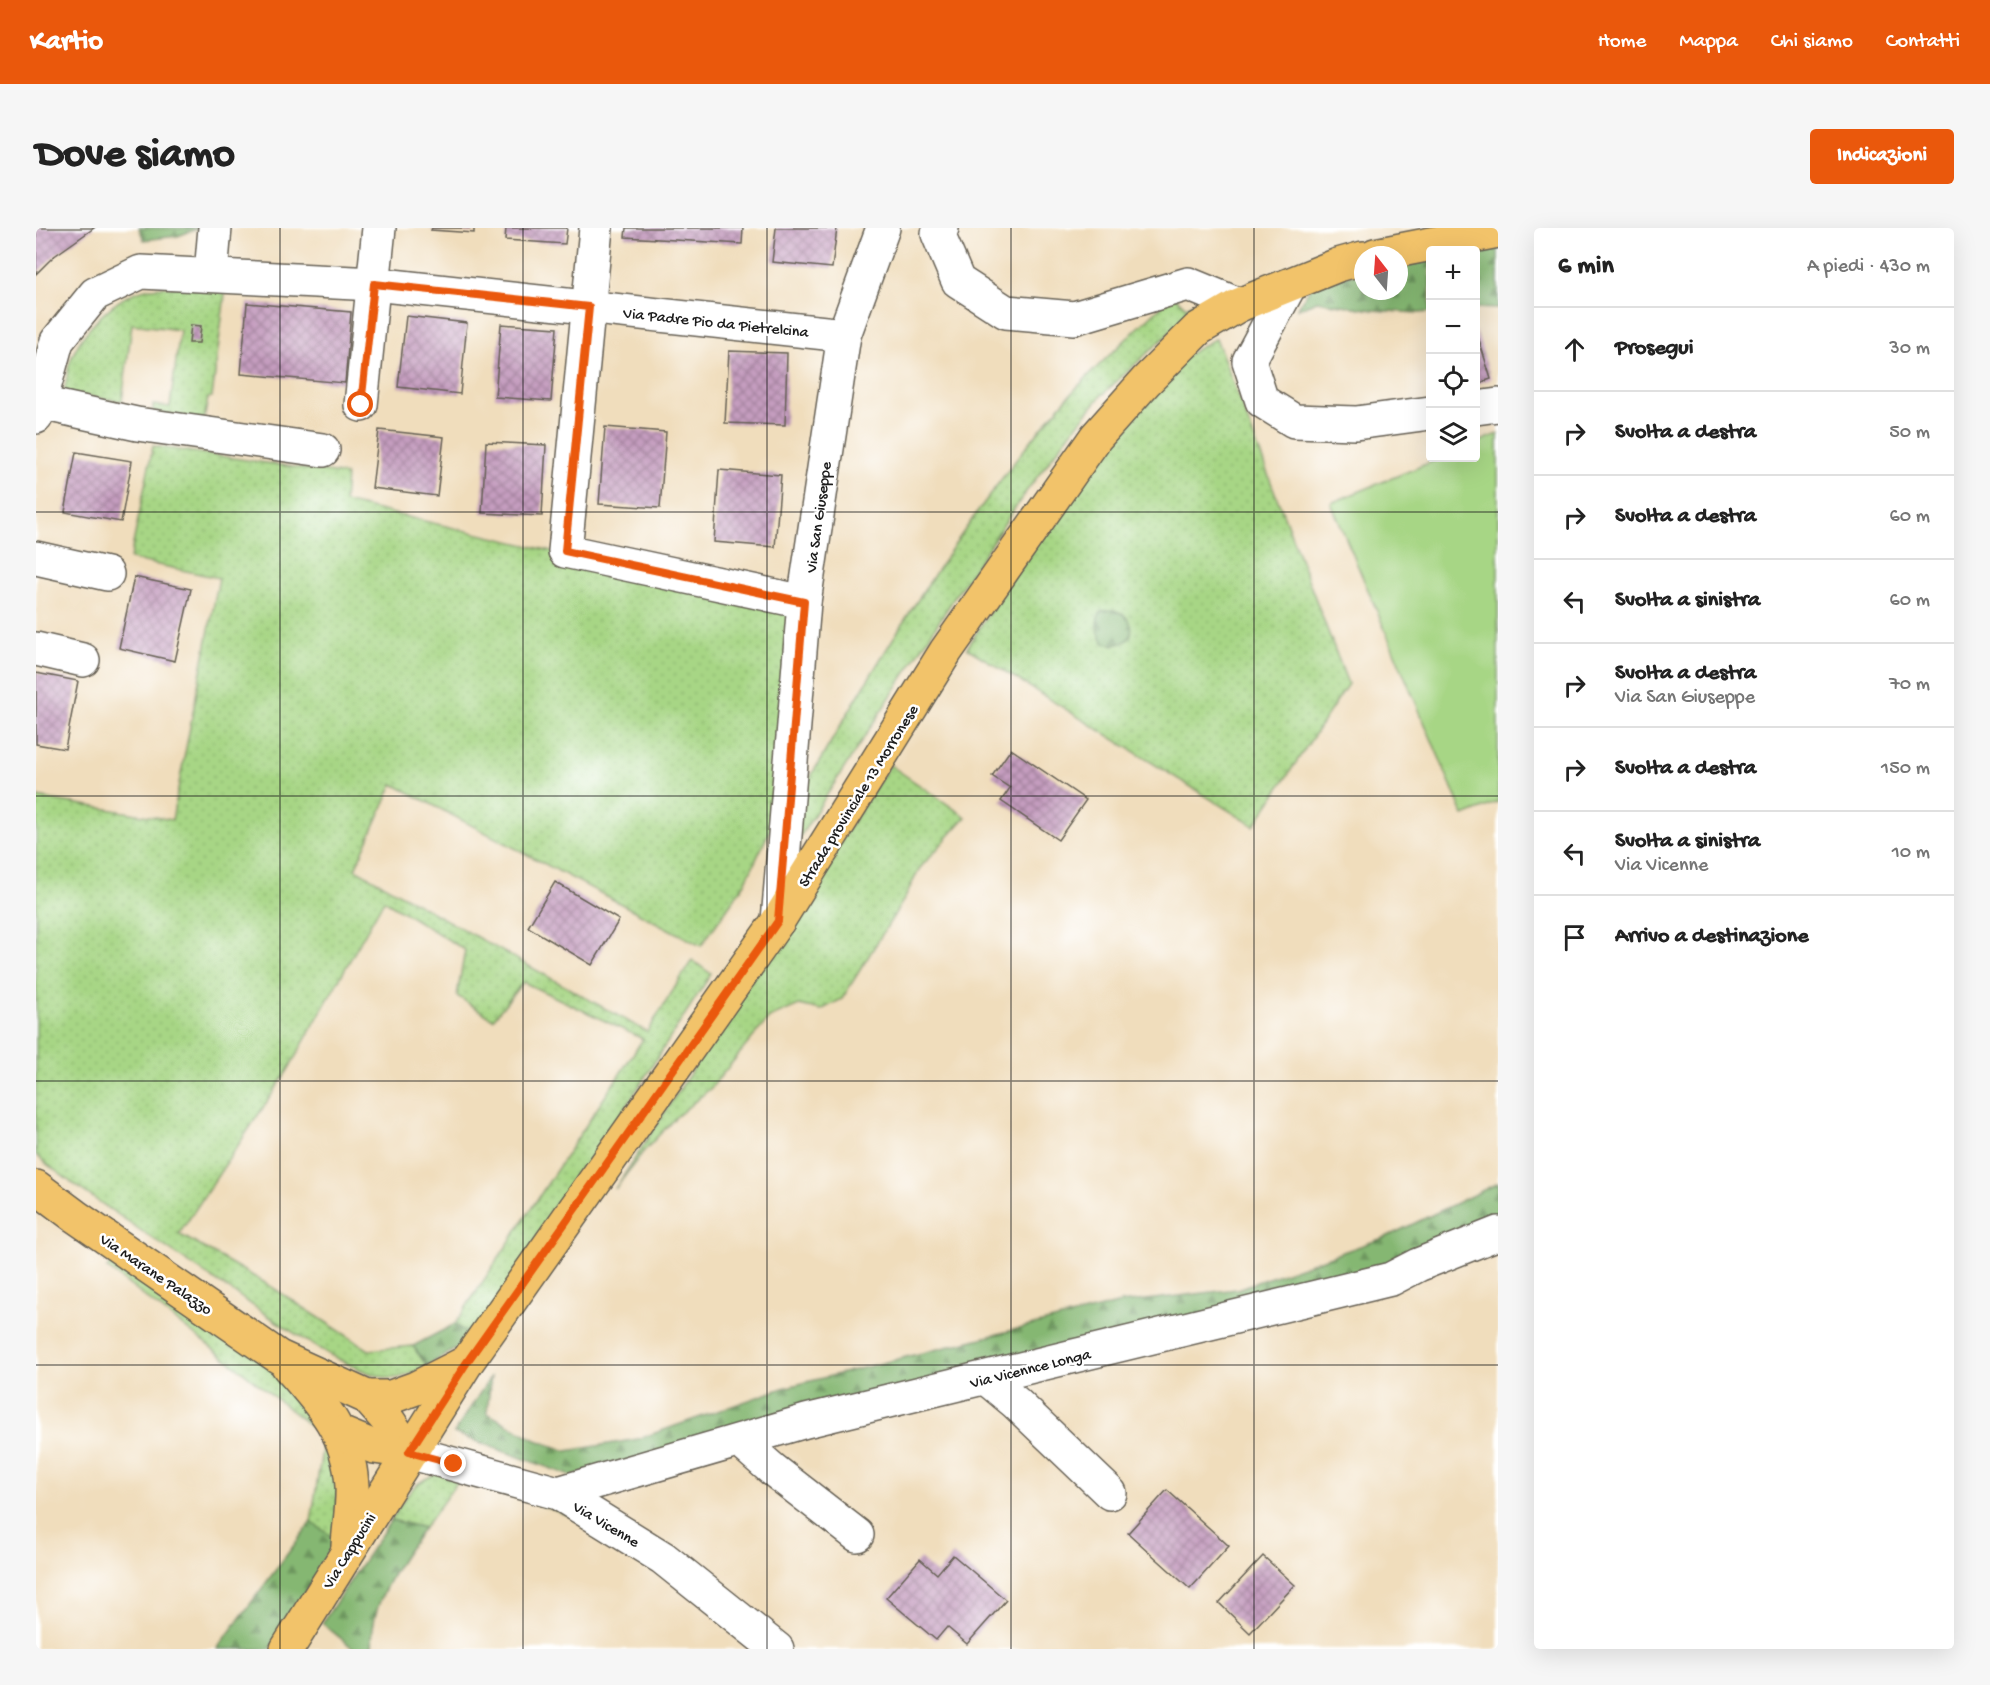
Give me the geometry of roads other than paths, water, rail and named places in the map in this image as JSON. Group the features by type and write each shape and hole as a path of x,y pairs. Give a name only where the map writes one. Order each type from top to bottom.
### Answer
{"main road":[{"path":"1408,249 1498,231"},
{"name":"Strada provinciale 13 Morronese","path":"409,1452 467,1362 778,921 946,651 1096,437 1146,381 1198,329 1239,305 1354,261"},
{"name":"Via Marane Palazzo","path":"36,1186 75,1216 279,1357 367,1397 390,1423 409,1452"},
{"name":"Via Marane Palazzo","path":"279,1357 314,1395 340,1433 349,1463 352,1487 348,1551"},
{"name":"Via Marane Palazzo","path":"367,1397 391,1397 416,1388 467,1362"},
{"path":"340,1433 374,1447 409,1452"},
{"name":"Via Cappucini","path":"287,1649 409,1452"}],"street":[{"path":"211,274 215,228"},
{"path":"361,405 380,228"},
{"path":"596,228 565,551 804,602"},
{"name":"Via San Giuseppe","path":"778,921 804,602 844,335 883,228"},
{"path":"942,228 938,234 958,281 1006,312 1074,318 1188,284 1239,305"},
{"name":"Via Padre Pio da Pietrelcina","path":"37,407 57,341 95,294 141,272 374,284 844,335"},
{"path":"1290,285 1249,362 1262,401 1294,421 1356,423 1426,414"},
{"path":"1480,407 1498,405"},
{"path":"37,407 137,424 323,450"},
{"path":"36,558 107,574"},
{"path":"36,649 83,660"},
{"name":"Via Vicennce Longa","path":"558,1493 806,1421 1391,1279 1418,1265 1498,1233"},
{"path":"986,1378 1016,1403 1110,1493"},
{"path":"740,1441 857,1535"},
{"name":"Via Vicenne","path":"409,1452 558,1493 663,1557 777,1649"}]}
